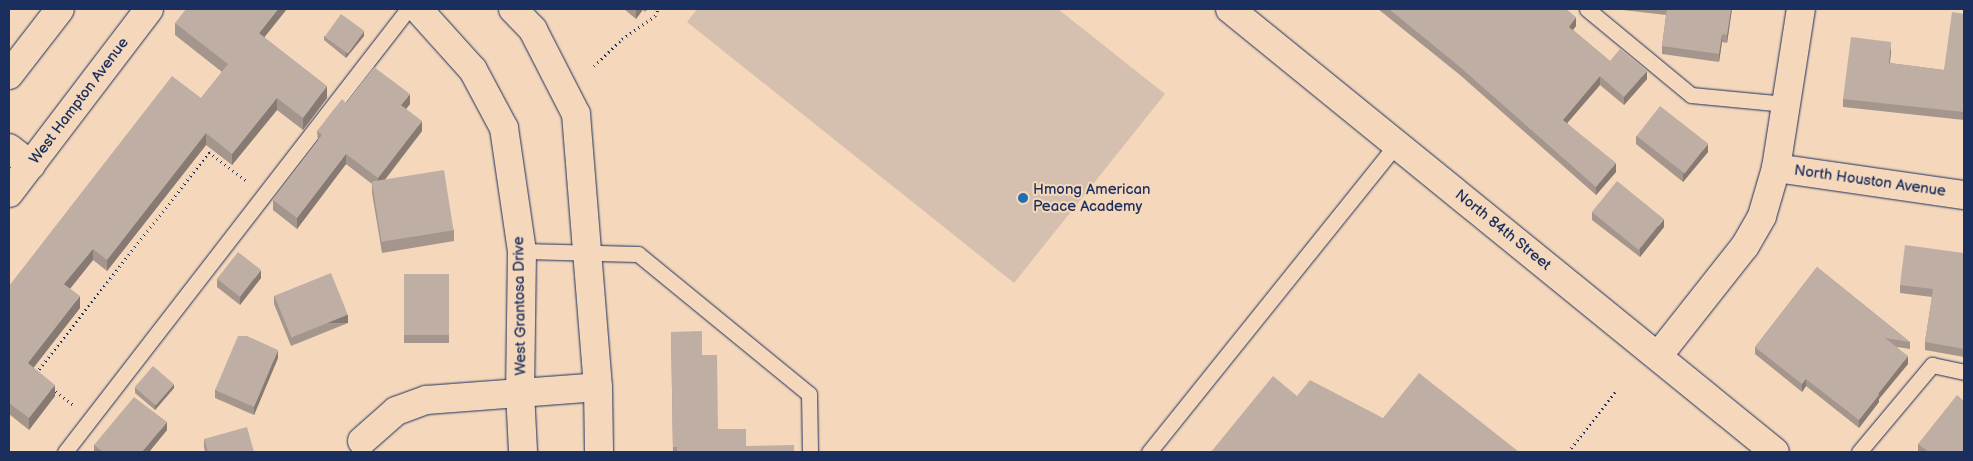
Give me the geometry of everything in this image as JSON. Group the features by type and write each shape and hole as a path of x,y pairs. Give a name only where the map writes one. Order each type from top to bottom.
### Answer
{"street":[{"path":"9,75 60,9"},
{"name":"West Grantosa Drive","path":"418,9 473,70 504,128 522,250 520,392 523,452"},
{"path":"513,9 533,30 576,114 589,251 598,386 599,452"},
{"name":"North 84th Street","path":"1230,9 1775,452"},
{"path":"1658,356 1745,246 1762,216 1776,168 1801,9"},
{"name":"West Hampton Avenue","path":"9,194 147,10"},
{"path":"9,148 31,165"},
{"name":"North Houston Avenue","path":"1776,168 1964,195"},
{"path":"362,441 396,411 427,400 598,386"}],"lane":[{"path":"65,452 408,9"},
{"path":"1587,9 1691,95 1786,104"},
{"path":"1149,452 1397,144"},
{"path":"522,250 638,254 810,394 810,452"},
{"path":"1860,452 1932,365 1964,372"}],"path":[{"path":"594,66 622,39 655,16 658,9"},
{"path":"42,380 35,374 209,152 264,194"},
{"path":"49,385 91,418"},
{"path":"1568,452 1616,391"}],"shaded area":[{"path":"697,9 1058,9 1165,94 1014,283 687,22"}],"building":[{"path":"186,9 278,9 259,33 327,86 303,118 277,98 232,154 206,133 107,260 93,249 64,284 80,296 28,363 55,385 29,418 9,403 9,286 172,76 201,98 228,64 175,23"},
{"path":"1389,9 1566,9 1576,17 1569,27 1610,61 1620,49 1647,71 1624,97 1600,76 1563,120 1616,163 1596,187 1460,67"},
{"path":"1667,9 1731,9 1727,35 1722,34 1719,54 1662,46"},
{"path":"1952,12 1964,14 1964,112 1843,99 1851,37 1891,42 1889,63 1944,70"},
{"path":"341,14 364,31 348,54 325,37"},
{"path":"374,67 410,94 401,105 422,121 378,178 346,154 297,218 273,200 322,135 317,131 342,99 346,103"},
{"path":"1660,106 1708,144 1685,173 1637,136"},
{"path":"444,170 454,230 381,242 372,181"},
{"path":"1617,181 1664,219 1638,250 1592,212"},
{"path":"1905,245 1964,253 1964,349 1925,342 1933,289 1900,285"},
{"path":"238,252 261,270 240,297 217,279"},
{"path":"1817,267 1910,342 1885,338 1908,356 1859,420 1806,379 1802,384 1755,347"},
{"path":"331,273 348,315 291,338 274,296"},
{"path":"404,274 449,274 449,335 404,335"},
{"path":"702,331 702,355 717,355 718,429 746,429 746,446 794,445 794,452 677,452 677,447 673,447 671,332"},
{"path":"238,336 247,336 278,350 254,407 215,390"},
{"path":"153,366 174,384 156,406 135,387"},
{"path":"1419,373 1519,452 1211,452 1273,376 1297,396 1310,380 1383,418"},
{"path":"1957,395 1964,401 1964,452 1929,452 1918,444"},
{"path":"134,397 167,422 142,452 103,452 94,445"},
{"path":"247,427 254,452 208,452 204,439"}],"place":[{"name":"Hmong American Peace Academy","path":"1023,198"}]}
